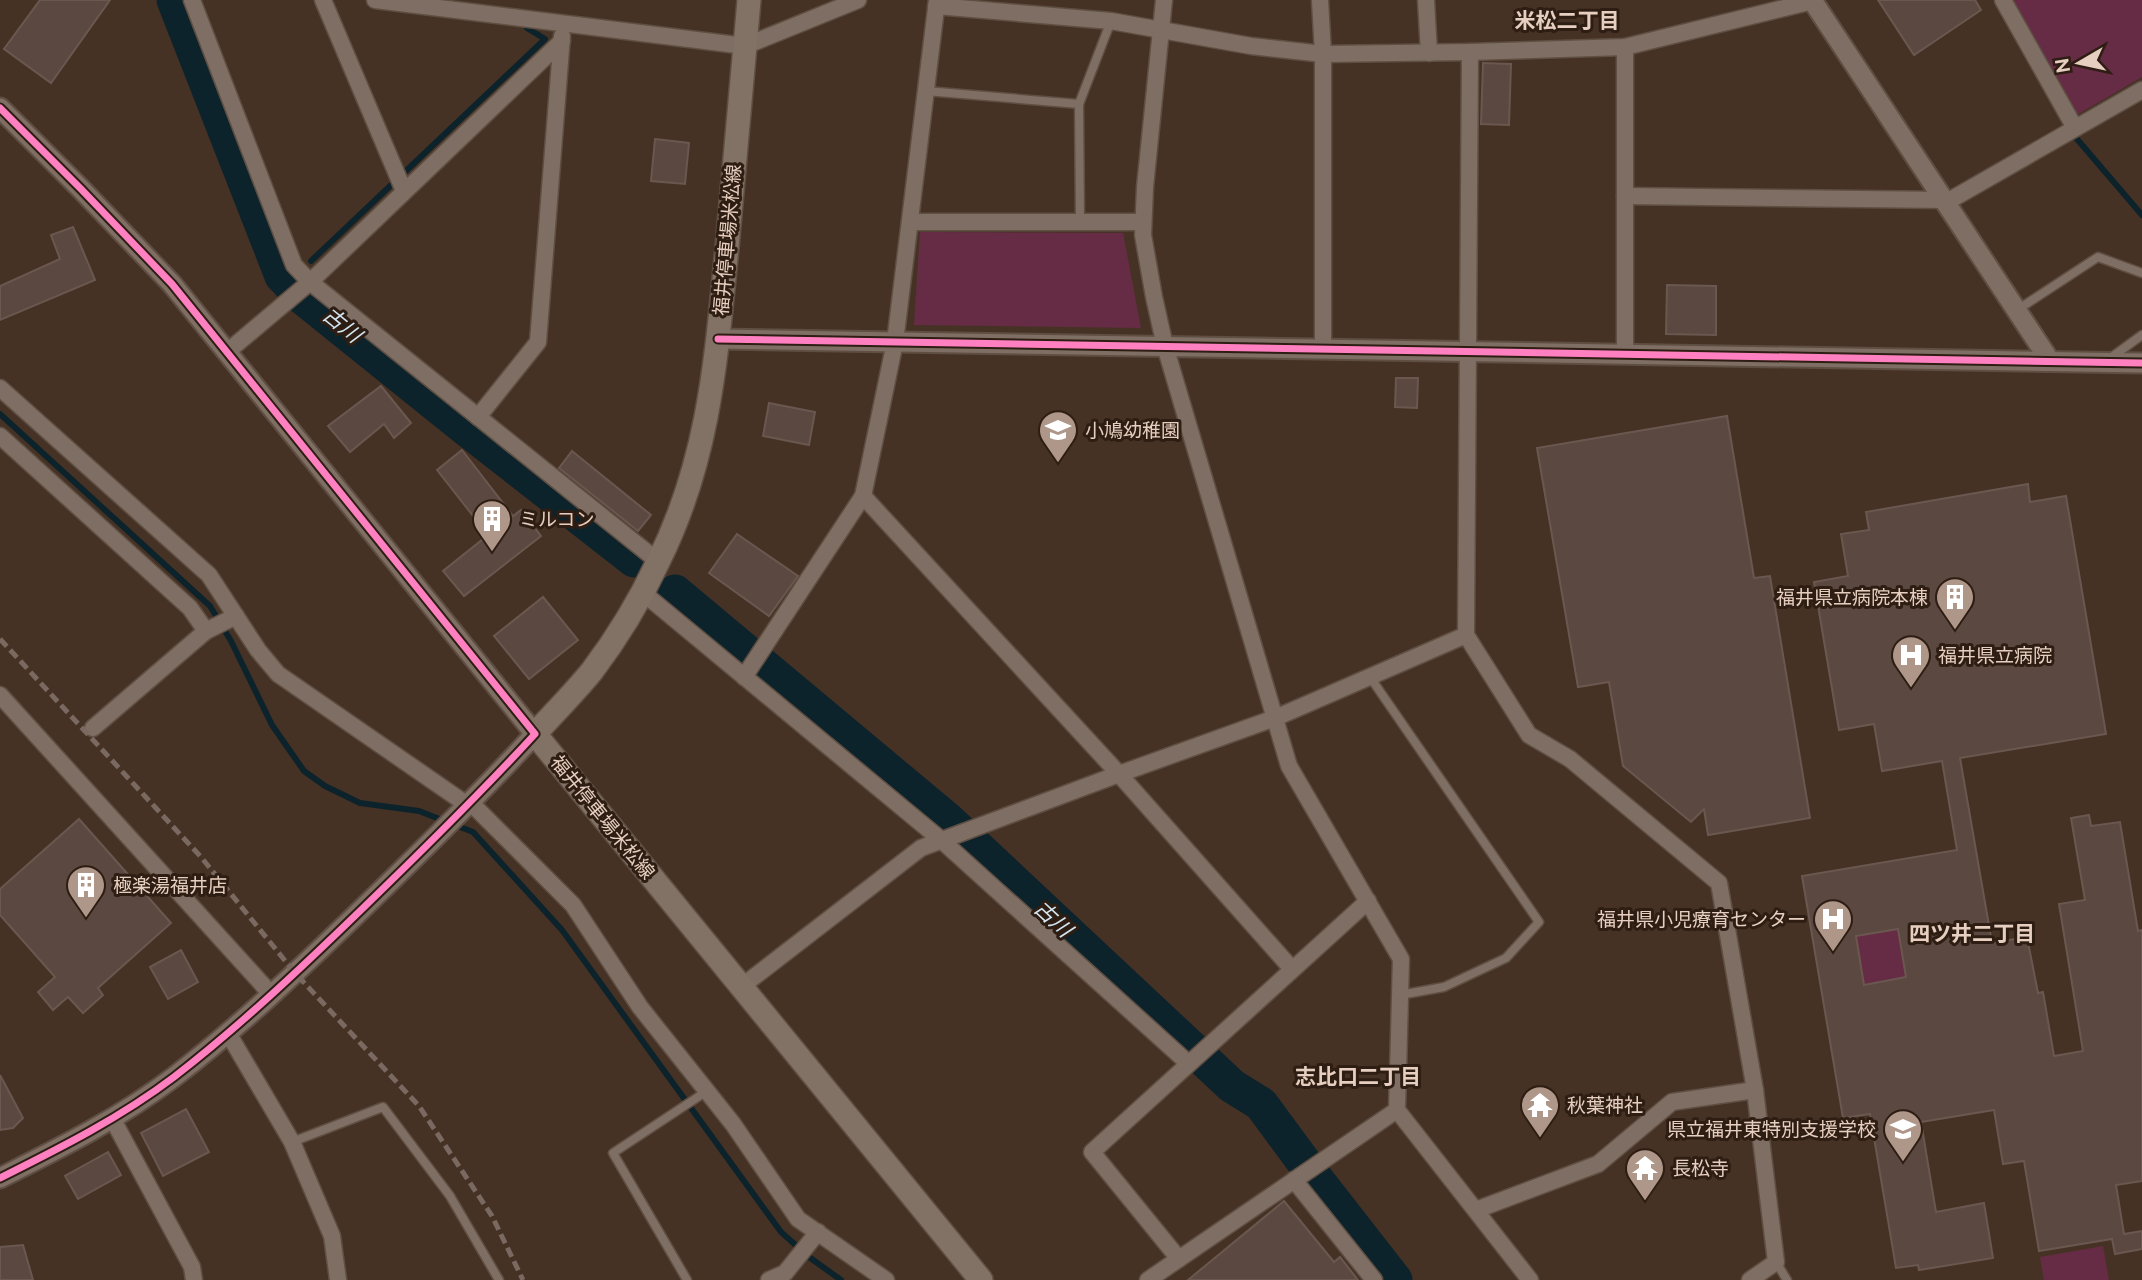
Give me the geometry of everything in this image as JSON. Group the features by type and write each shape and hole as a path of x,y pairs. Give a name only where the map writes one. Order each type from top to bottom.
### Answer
{"main road":[{"name":"福井停車場米松線","path":"749,0 718,339 702,443 681,510 659,562 642,592 591,671 535,734 981,1280"}],"street":[{"path":"192,0 294,265 310,282 659,562"},
{"path":"323,0 404,191"},
{"path":"375,0 503,7 564,22 745,46 858,0"},
{"path":"1164,0 1145,187 1143,235 1165,346 1289,766 1401,959 1397,1111 1530,1280"},
{"path":"1320,0 1323,54 1323,348"},
{"path":"1426,0 1429,53"},
{"path":"2003,0 2075,128"},
{"path":"744,677 863,496 895,342 937,3 1111,21 1251,47 1323,54 1625,47 1813,1 2050,361"},
{"path":"478,417 538,342 564,22"},
{"path":"227,352 310,282 562,41"},
{"path":"1625,47 1625,353"},
{"path":"1470,52 1466,635 1530,735 1570,759 1719,883 1755,1090 1776,1262 1750,1280"},
{"path":"1625,196 1944,201 2142,90"},
{"path":"0,108 172,284 535,734 470,804 295,973 228,1033 172,1078 112,1118 81,1137 0,1178"},
{"path":"909,222 1143,222"},
{"path":"718,339 1467,350 2142,364"},
{"path":"0,388 209,575 258,650 278,674 470,804 573,905 640,1007 733,1124 798,1219 886,1280"},
{"path":"0,436 190,608 206,631"},
{"path":"863,496 1119,774 1292,969"},
{"path":"642,592 940,839 1188,1063"},
{"path":"93,728 206,631 236,616"},
{"path":"741,987 921,848 1275,718 1466,635"},
{"path":"3,705 271,994"},
{"path":"1179,1259 1092,1152 1367,901"},
{"path":"228,1033 292,1142 332,1236 338,1280"},
{"path":"1476,1210 1598,1164 1672,1102 1755,1090"},
{"path":"1147,1280 1397,1111"},
{"path":"112,1118 192,1266 194,1280"},
{"path":"1294,1180 1374,1280"},
{"path":"769,1280 785,1273 818,1232"}],"lane":[{"path":"1080,222 1079,104 1111,21"},
{"path":"926,91 1079,104"},
{"path":"2017,311 2098,257 2142,273"},
{"path":"2103,362 2142,335"},
{"path":"1370,677 1539,922 1506,958 1444,986 1400,995"},
{"path":"687,1280 612,1153 707,1091"},
{"path":"292,1142 383,1107 450,1196 499,1280"},
{"path":"1776,1262 1787,1280"}],"shaded area":[{"path":"2010,0 2142,0 2142,77 2075,116"},
{"path":"920,232 1123,233 1141,328 914,325"},
{"path":"1898,929 1906,977 1864,985 1856,936"},
{"path":"2103,1246 2109,1280 2044,1280 2040,1257"}],"building":[{"path":"40,0 110,0 51,83 4,49"},
{"path":"1878,0 1975,0 1981,10 1914,55"},
{"path":"1483,63 1511,64 1509,125 1481,124"},
{"path":"655,139 689,143 685,184 651,181"},
{"path":"73,227 95,280 0,320 0,286 60,259 51,235"},
{"path":"1667,285 1716,286 1716,335 1666,334"},
{"path":"1396,378 1418,378 1417,408 1395,407"},
{"path":"381,386 411,423 394,438 384,424 350,452 328,426"},
{"path":"769,403 815,412 809,445 763,436"},
{"path":"1727,416 1754,578 1770,576 1810,818 1708,835 1704,809 1691,822 1623,766 1609,682 1578,687 1537,448"},
{"path":"462,450 513,516 521,510 541,536 464,596 443,571 488,535 437,470"},
{"path":"572,451 651,515 638,531 559,468"},
{"path":"2028,484 2030,502 2066,496 2106,734 1960,758 1992,943 2027,937 2038,993 2043,992 2054,1056 2083,1051 2059,904 2085,900 2071,818 2089,815 2091,826 2120,822 2138,931 2142,930 2142,1181 2116,1185 2124,1234 2142,1231 2142,1249 2115,1254 2112,1239 2039,1251 2024,1161 2003,1164 1994,1110 1921,1122 1936,1212 1984,1203 1993,1258 1919,1270 1918,1265 1896,1268 1870,1114 1843,1118 1802,876 1957,850 1942,761 1882,771 1874,724 1839,730 1814,582 1848,576 1841,534 1869,530 1866,512","holes":["1898,929 1906,977 1864,985 1856,936"]},
{"path":"737,534 798,576 769,616 709,573"},
{"path":"543,597 578,640 529,679 494,636"},
{"name":"極楽湯福井店","path":"79,819 171,923 98,988 103,995 83,1013 68,997 53,1010 38,992 55,977 0,915 0,889"},
{"path":"181,950 198,982 168,999 150,967"},
{"path":"0,1075 23,1118 13,1128 0,1130"},
{"path":"186,1109 209,1152 163,1176 141,1133"},
{"path":"108,1152 121,1175 78,1199 65,1176"},
{"path":"1284,1201 1334,1262 1340,1257 1358,1280 1188,1280"},
{"path":"23,1245 33,1280 0,1280 0,1247"}],"waterway":[{"name":"古川","path":"174,0 282,276 301,296 634,560"},
{"path":"311,261 545,39 527,28"},
{"path":"2071,132 2142,215"},
{"path":"0,414 210,606 231,641 272,725 304,771 325,786 360,803 419,811 473,832 562,930 781,1232 841,1280"},
{"name":"古川","path":"675,592 948,820 1232,1086 1261,1104 1395,1280"}],"railway":[{"path":"0,639 201,857 295,973 419,1106 492,1216 523,1280"}],"cycle path":[{"path":"0,108 172,284 535,734 471,802 382,889 292,976 222,1038 174,1077 132,1106 67,1144 0,1178"},
{"path":"718,339 2142,363"}],"place":[{"name":"小鳩幼稚園","path":"1058,464"},
{"name":"ミルコン","path":"492,553"},
{"name":"福井県立病院本棟","path":"1955,631"},
{"name":"福井県立病院","path":"1911,689"},
{"name":"極楽湯福井店","path":"86,919"},
{"name":"福井県小児療育センター","path":"1833,953"},
{"name":"秋葉神社","path":"1540,1139"},
{"name":"県立福井東特別支援学校","path":"1903,1163"},
{"name":"長松寺","path":"1645,1202"}],"district":[{"name":"米松二丁目","path":"1567,21"},
{"name":"四ツ井二丁目","path":"1972,934"},
{"name":"志比口二丁目","path":"1358,1077"}]}
